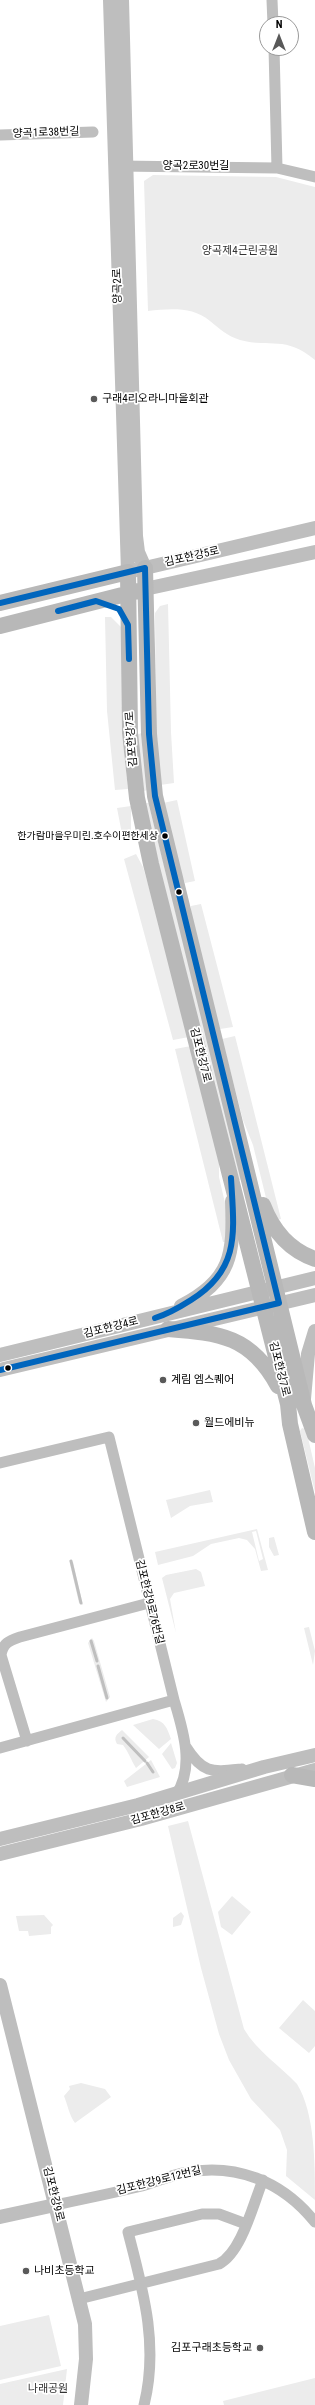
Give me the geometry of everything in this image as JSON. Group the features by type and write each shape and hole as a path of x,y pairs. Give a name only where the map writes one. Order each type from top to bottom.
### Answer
{"main road":[{"name":"김포한강7로","path":"145,568 149,734 155,796 170,864 241,1144 270,1297 296,1404 315,1435"},
{"name":"김포한강7로","path":"128,572 130,733 137,798 151,864 231,1173 270,1297"},
{"name":"김포한강5로","path":"0,603 128,572"},
{"name":"김포한강5로","path":"0,626 145,590"},
{"path":"96,601 119,608 128,624"},
{"path":"241,1144 269,1221 294,1250 315,1259"},
{"path":"164,1323 220,1334 240,1343 257,1356 296,1404"},
{"name":"김포한강7로","path":"296,1404 290,1424 315,1532"},
{"path":"291,1768 315,1779"}],"street":[{"name":"양곡2로","path":"110,0 121,166 136,536 138,552 145,568"},
{"name":"양곡2로","path":"122,0 121,166 128,572"},
{"path":"272,0 273,16"},
{"path":"274,56 277,168"},
{"name":"양곡1로38번길","path":"0,135 93,132"},
{"name":"양곡2로30번길","path":"121,166 277,168 315,177"},
{"name":"김포한강5로","path":"128,572 315,528"},
{"name":"김포한강5로","path":"145,590 315,552"},
{"path":"164,1323 196,1298 214,1281 226,1266 234,1237 231,1173"},
{"name":"김포한강4로","path":"0,1370 164,1323 270,1297 315,1278"},
{"name":"김포한강4로","path":"270,1297 315,1295"},
{"name":"김포한강4로","path":"0,1355 164,1323"},
{"path":"296,1404 315,1331"},
{"name":"김포한강9로76번길","path":"0,1462 109,1437 186,1747"},
{"path":"27,1741 1,1655 3,1647 7,1642 20,1636 149,1603"},
{"path":"0,1748 174,1700"},
{"path":"186,1747 195,1761 212,1772 264,1767"},
{"path":"176,1795 184,1781 186,1747"},
{"path":"291,1768 315,1747"},
{"name":"김포한강8로","path":"0,1854 141,1819 291,1768 315,1755"},
{"name":"김포한강8로","path":"0,1839 176,1795 264,1767 315,1770"},
{"name":"김포한강9로","path":"0,1985 80,2299 86,2341 81,2405"},
{"name":"김포한강9로12번길","path":"56,2205 143,2185 183,2173 209,2169 239,2171 263,2180 281,2189 299,2204 315,2222"},
{"path":"80,2299 219,2264 227,2260 234,2252 263,2180"},
{"path":"0,2217 56,2205"},
{"path":"144,2405 149,2386 151,2342 148,2313 128,2232 202,2214 219,2214 246,2224"}],"green space":[{"name":"양곡제4근린공원","path":"153,175 276,177 315,187 315,360 295,347 240,340 224,332 203,316 196,313 180,310 148,311 144,181"},
{"path":"168,604 171,732 174,783 160,785 156,719 155,613 160,606"},
{"path":"105,617 111,617 121,627 122,734 128,789 115,790 107,711"},
{"path":"141,733 147,790 144,791 137,735"},
{"path":"177,800 195,881 185,883 175,857 163,803"},
{"path":"146,803 149,803 242,1179 240,1180 238,1180 160,875"},
{"path":"131,806 131,832 122,834 117,808"},
{"path":"136,854 143,867 150,891 189,1037 173,1040 124,859"},
{"path":"201,904 233,1027 220,1029 191,923 191,906"},
{"path":"235,1036 281,1219 274,1221 268,1206 253,1145 243,1120 222,1039"},
{"path":"191,1046 219,1161 219,1177 228,1216 227,1242 223,1242 175,1049"},
{"path":"302,1428 306,1429 315,1468 315,1492 300,1431"},
{"path":"210,1490 213,1502 190,1506 171,1518 166,1500"},
{"path":"257,1529 268,1570 261,1571 255,1549 247,1540 239,1538 211,1544 193,1556 158,1565 155,1552","holes":["256,1531 263,1559 259,1561 252,1532"]},
{"path":"274,1537 279,1555 274,1556 269,1547 269,1538"},
{"path":"69,1560 73,1562 83,1605 79,1603"},
{"path":"196,1569 201,1572 205,1586 174,1593 170,1599 176,1633 162,1578 166,1575"},
{"path":"309,1627 315,1651 313,1665 304,1628"},
{"path":"92,1638 110,1697 106,1702 88,1643"},
{"path":"153,1719 163,1723 167,1728 171,1739 159,1749 133,1725"},
{"path":"122,1730 149,1757 136,1768 123,1745 117,1744 116,1742 116,1736"},
{"path":"171,1743 177,1763 175,1768 172,1769 162,1754"},
{"path":"151,1760 160,1777 127,1787 124,1781"},
{"path":"188,1821 244,2029 255,2044 297,2084 303,2096 311,2124 313,2139 315,2200 286,2176 287,2150 280,2130 251,2099 229,2060 219,2034 201,1968 168,1826"},
{"path":"232,1896 251,1912 232,1935 221,1927 218,1912"},
{"path":"181,1912 184,1916 181,1925 173,1927 173,1918"},
{"path":"44,1915 53,1925 51,1927 51,1934 29,1936 28,1931 19,1931 16,1916"},
{"path":"303,2000 315,2011 315,2046 309,2053 279,2028"},
{"path":"81,2083 105,2089 111,2097 75,2123 70,2114 64,2096 70,2089 69,2086"},
{"path":"49,2315 61,2366 0,2380 0,2326"},
{"name":"나래공원","path":"67,2369 63,2405 0,2405 0,2384"},
{"path":"315,2378 315,2405 224,2405 223,2401"}],"waterway":[{"path":"71,1561 81,1603"},
{"path":"91,1641 97,1661"},
{"path":"98,1666 107,1698"},
{"path":"123,1738 145,1761"},
{"path":"147,1763 153,1772"}],"transit line":[{"path":"0,603 145,568 149,734 155,796 279,1303 0,1370"},
{"path":"58,611 96,601 119,609 128,625 129,659"},
{"path":"155,1318 178,1308 191,1300 207,1288 219,1275 226,1262 231,1247 233,1232 231,1178"}],"place":[{"name":"구래4리오라니마을회관","path":"94,399"},
{"name":"한가람마을우미린.호수이편한세상","path":"165,836"},
{"name":"계림 엠스퀘어","path":"163,1380"},
{"name":"월드에비뉴","path":"196,1423"},
{"name":"나비초등학교","path":"26,2271"},
{"name":"김포구래초등학교","path":"260,2348"}]}
